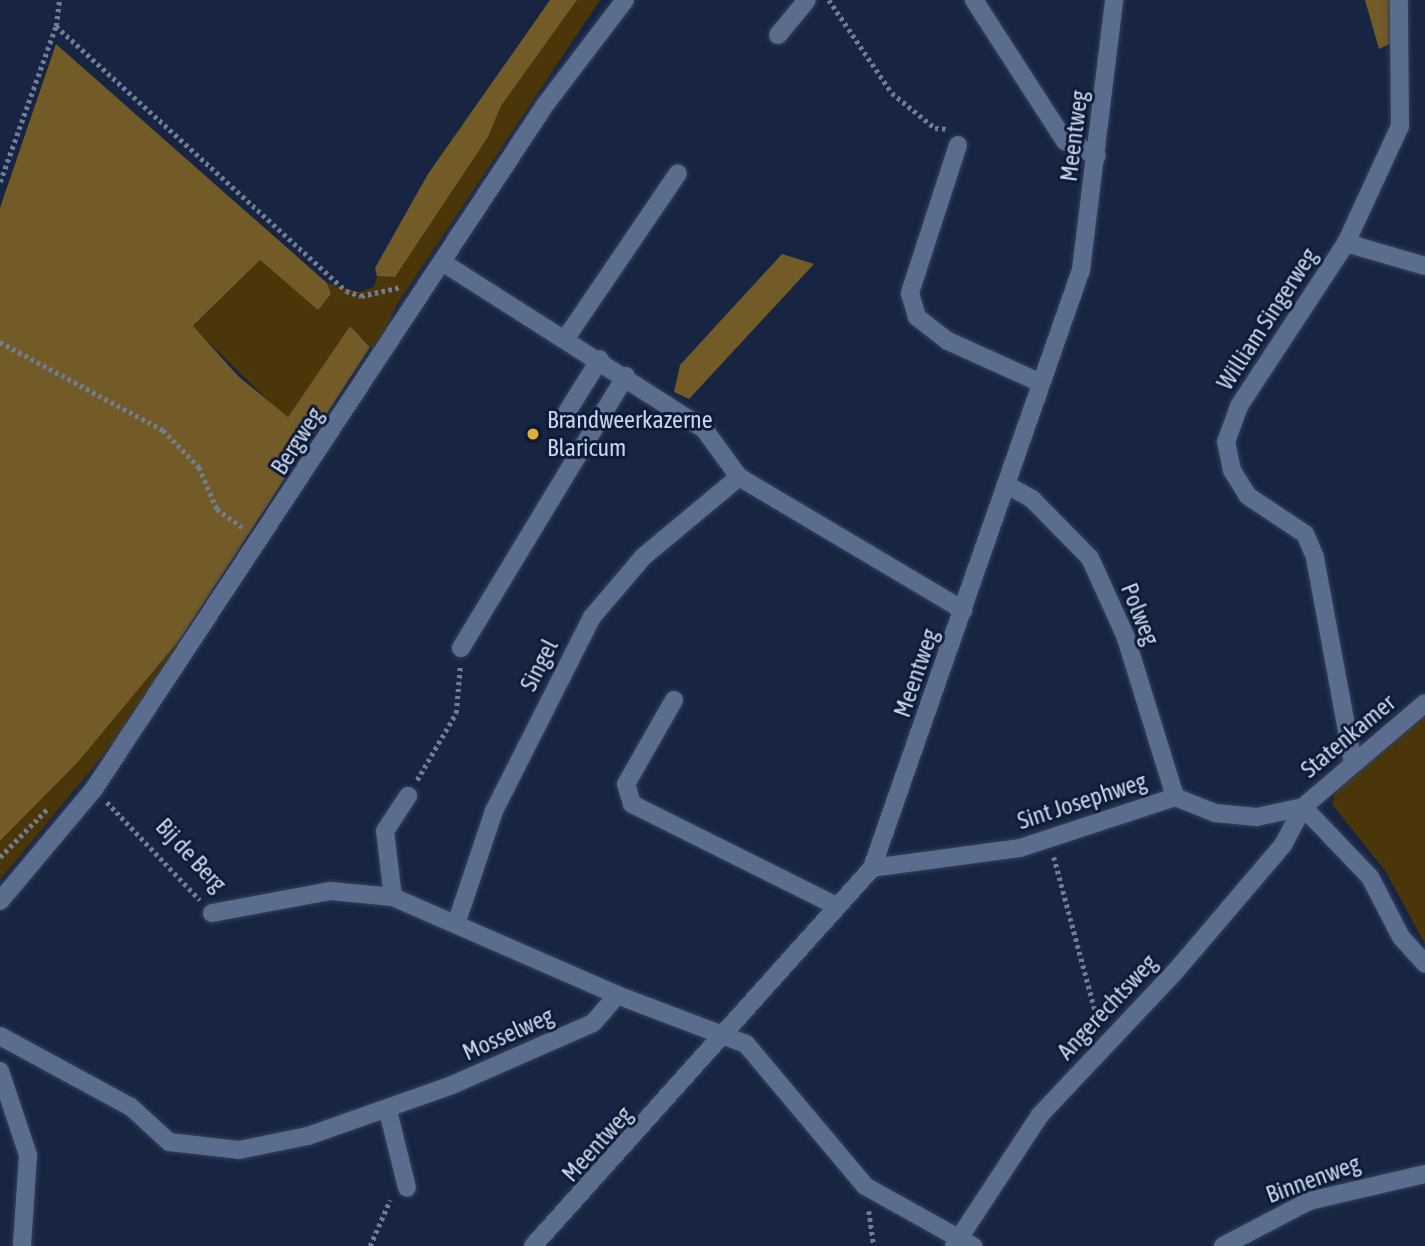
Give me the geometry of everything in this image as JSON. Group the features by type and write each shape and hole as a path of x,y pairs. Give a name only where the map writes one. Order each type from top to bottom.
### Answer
{"street":[{"name":"Bergweg","path":"0,901 94,789 545,105 625,0"},
{"path":"778,35 807,0"},
{"path":"974,0 1065,141 1097,156"},
{"name":"Meentweg","path":"533,1246 730,1033 837,906 873,868 1081,270 1114,0"},
{"name":"William Singerweg","path":"1353,763 1315,557 1305,534 1248,496 1232,470 1226,442 1239,406 1346,243 1400,126 1399,0"},
{"path":"958,145 910,293 917,317 948,341 1041,383"},
{"path":"566,338 678,173"},
{"path":"1346,243 1425,266"},
{"path":"442,262 600,359 704,429 739,477 963,610"},
{"path":"567,412 600,359"},
{"path":"461,648 626,376"},
{"name":"Singel","path":"456,924 494,811 592,617 643,557 739,477"},
{"name":"Polweg","path":"1007,485 1032,499 1090,558 1125,635 1175,796"},
{"path":"674,700 626,784 632,804 837,906"},
{"name":"Statenkamer","path":"1303,807 1425,704"},
{"path":"393,897 385,831 408,796"},
{"name":"Sint Josephweg","path":"873,868 1051,839 1175,796 1215,813 1257,817 1303,807"},
{"path":"1303,807 1370,877 1401,937 1425,964"},
{"name":"Angerechtsweg","path":"962,1244 1040,1115 1105,1046 1283,845 1303,807"},
{"name":"Bij de Berg","path":"212,913 331,891 393,897 617,995"},
{"path":"617,995 730,1033 746,1044 865,1186 962,1244"},
{"name":"Mosselweg","path":"3,1038 71,1069 131,1107 169,1142 196,1150 239,1150 308,1136 388,1111 593,1023 617,995"},
{"path":"0,1062 3,1038"},
{"path":"0,1072 29,1155 22,1246"},
{"path":"388,1111 406,1164 407,1188"},
{"name":"Binnenweg","path":"1223,1246 1309,1201 1425,1174"}],"path":[{"path":"0,182 56,26 59,0"},
{"path":"829,0 892,93 935,128 945,126 958,145"},
{"path":"56,26 346,290 360,296 423,288"},
{"path":"0,342 163,430 199,467 217,509 248,531"},
{"path":"408,796 456,713 461,648"},
{"name":"Bij de Berg","path":"94,789 212,913"},
{"path":"1051,839 1105,1046"},
{"path":"370,1246 406,1164"},
{"path":"865,1186 874,1246"}],"shaded area":[{"path":"550,0 577,0 501,106 488,137 395,277 377,276 375,268 428,174"},
{"path":"577,0 600,0 396,306 376,352 350,326 288,417 278,410 193,327 260,260 318,309 331,294 327,283 359,292 374,287 377,276 395,277 488,137 501,106"},
{"path":"1365,0 1397,0 1400,39 1379,49"},
{"path":"56,44 327,283 331,294 318,310 260,260 193,326 238,376 288,417 350,326 370,347 181,638 78,762 0,841 0,208"},
{"path":"782,254 814,264 689,399 674,392 680,365"},
{"path":"181,638 179,654 134,718 0,880 0,841 78,762"},
{"path":"1425,715 1425,944 1386,872 1332,804 1336,792"}],"place":[{"name":"Brandweerkazerne Blaricum","path":"533,434"}]}
